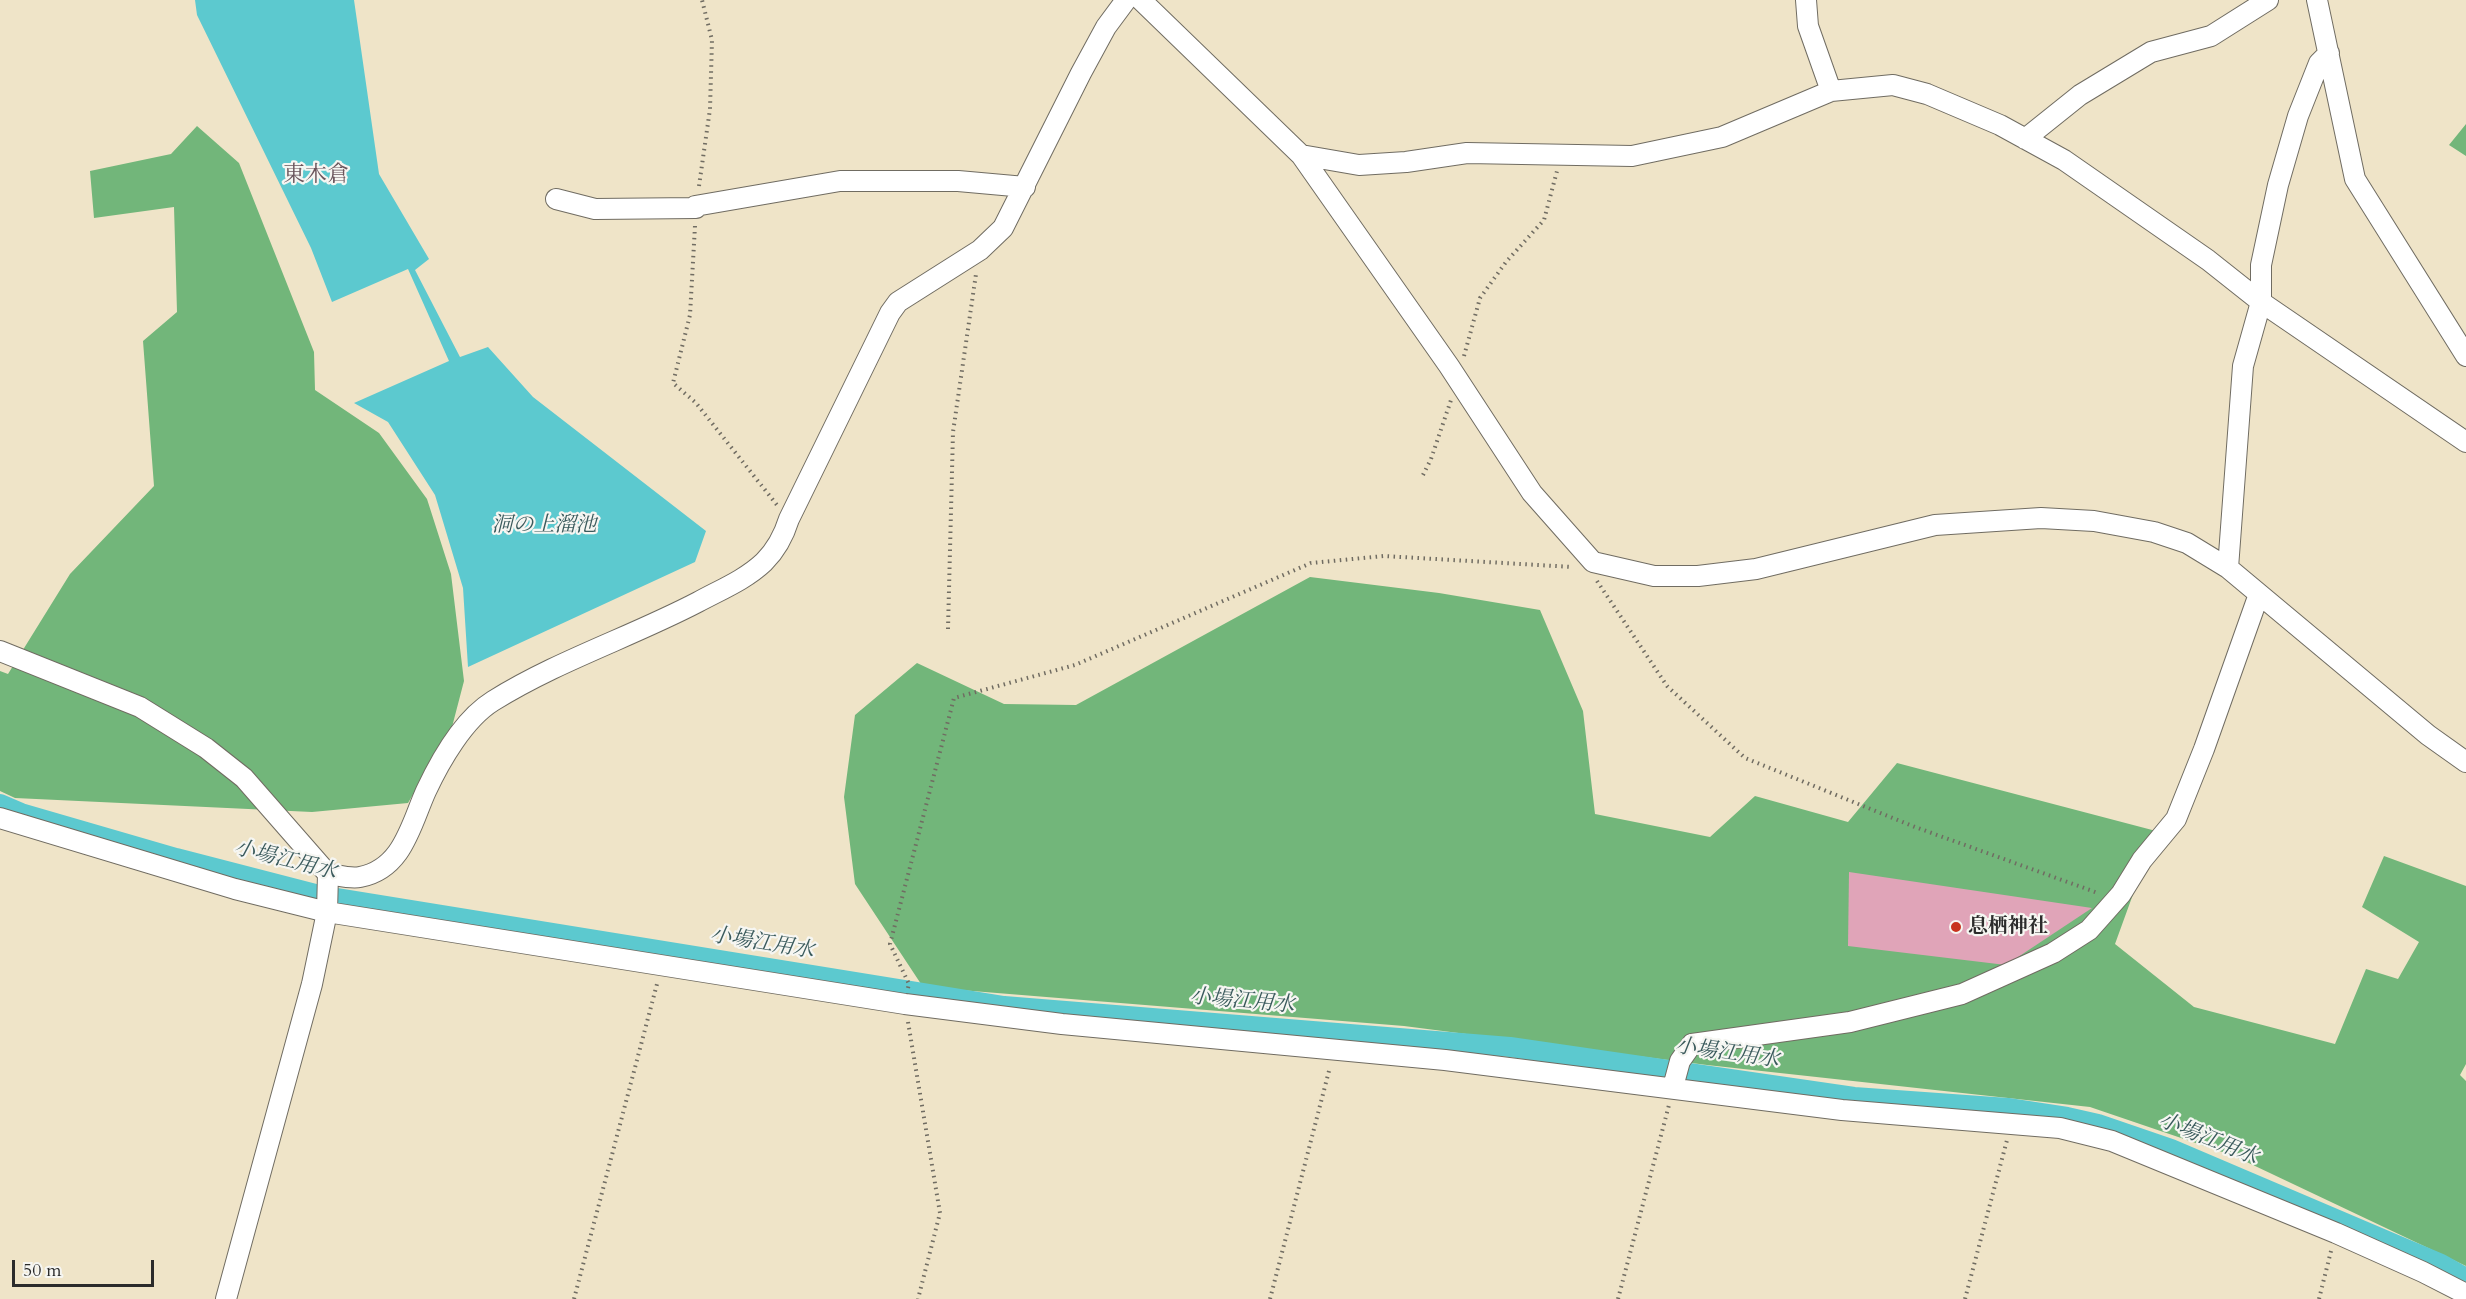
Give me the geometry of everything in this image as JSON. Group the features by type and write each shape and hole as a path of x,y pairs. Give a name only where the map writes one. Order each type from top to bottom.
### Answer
{"street":[{"path":"328,896 359,877 384,867 406,843 425,792 466,724 483,708 536,678 658,623 741,579 765,560 784,535 789,519 890,313 904,298 980,250 1003,228 1081,73 1106,27 1126,0"},
{"path":"1141,0 1301,155 1458,378 1532,493 1591,565 1654,576 1698,576 1756,569 1935,525 2041,518 2094,521 2154,532 2187,543 2228,568 2428,735 2466,762"},
{"path":"1806,0 1808,26 1831,91"},
{"path":"2025,139 2080,95 2151,52 2211,36 2268,0"},
{"path":"2317,0 2355,179 2466,356"},
{"path":"2228,568 2242,366 2261,302 2261,265 2278,185 2298,116 2319,63 2328,52"},
{"path":"1301,155 1359,165 1406,162 1467,153 1632,156 1722,137 1831,91 1893,85 1962,107 2064,160 2208,260 2261,302 2466,442"},
{"path":"556,199 596,209 696,208 695,206 840,181 958,181 1025,188"},
{"path":"1676,1075 1692,1044 1850,1022 1962,994 2053,952 2089,930 2116,899 2142,860 2176,819 2204,749 2259,594"},
{"path":"0,651 140,707 206,748 244,778 328,896 312,984 226,1299"},
{"path":"0,818 235,889 328,896 662,965 905,1004 1062,1024 1676,1075 1842,1110 2011,1122 2060,1128 2112,1141 2336,1233 2466,1294"}],"path":[{"path":"702,0 712,40 710,109 696,208 690,315 673,383 696,403 789,519"},
{"path":"1423,475 1431,459 1458,378 1480,298 1506,262 1544,220 1561,156"},
{"path":"948,629 953,432 980,250"},
{"path":"909,984 890,944 954,698 1075,664 1311,562 1384,556 1591,565 1667,686 1745,758 1915,827 2116,899"},
{"path":"574,1299 662,965"},
{"path":"905,1004 940,1213 918,1299"},
{"path":"1270,1299 1335,1048"},
{"path":"1618,1299 1676,1075"},
{"path":"1965,1299 2011,1122"},
{"path":"2319,1299 2336,1233"}],"green space":[{"path":"2466,124 2466,156 2449,145"},
{"path":"197,126 239,163 314,352 315,390 379,433 427,499 451,574 464,681 452,727 408,803 312,812 15,798 0,791 0,671 8,674 70,574 154,486 143,341 177,312 174,207 94,218 90,171 171,154"},
{"path":"1310,577 1439,593 1540,610 1583,711 1595,814 1710,837 1755,796 1848,822 1897,763 2156,831 2115,944 2194,1007 2335,1044 2366,969 2398,979 2419,942 2362,907 2384,856 2466,886 2466,1064 2460,1075 2466,1081 2466,1266 2234,1156 2090,1107 1707,1065 1404,1026 923,987 855,884 844,797 855,715 917,663 1004,704 1076,705"}],"water":[{"name":"洞の上溜池","path":"195,0 354,0 379,174 429,259 415,270 460,357 488,347 533,397 706,531 695,562 468,667 463,588 435,495 388,422 354,403 449,361 408,269 332,302 311,248 197,15"}],"building":[{"name":"息栖神社","path":"1849,872 2092,908 2006,965 1848,946"}],"waterway":[{"name":"小場江用水","path":"0,804 21,813 176,858 319,895 1004,1006 1510,1047 1854,1097 2008,1108 2067,1117 2098,1124 2171,1149 2441,1264 2466,1278"}],"place":[{"name":"息栖神社","path":"1956,927"}],"district":[{"name":"東木倉","path":"316,176"}]}
